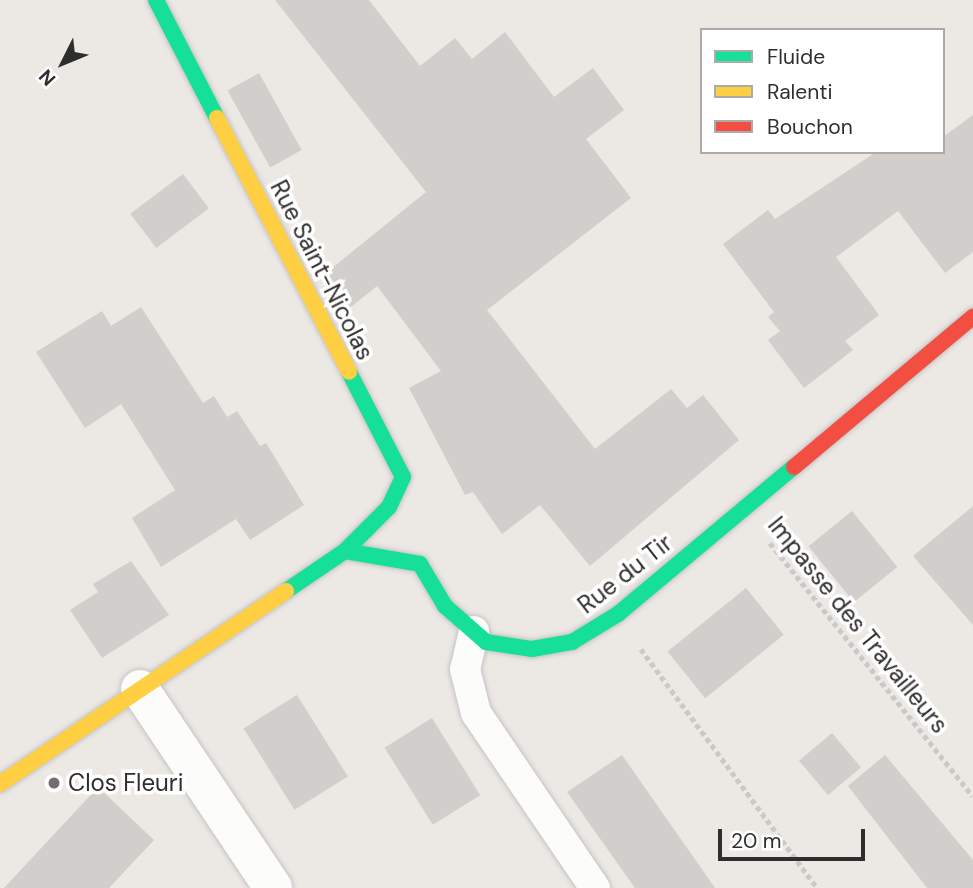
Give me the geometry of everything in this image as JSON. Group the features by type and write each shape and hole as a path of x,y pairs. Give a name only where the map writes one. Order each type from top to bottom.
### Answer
{"street":[{"name":"Rue Saint-Nicolas","path":"156,0 403,477 389,507 345,551"},
{"name":"Rue du Tir","path":"345,551 420,564 445,606 486,642 532,649 572,642 618,614 741,507 973,317"},
{"path":"0,784 345,551"},
{"path":"140,689 273,888"}],"lane":[{"path":"474,631 465,669 475,713 595,888"}],"path":[{"name":"Impasse des Travailleurs","path":"741,507 973,796"},
{"path":"618,614 817,888"}],"building":[{"path":"275,0 369,0 420,66 455,38 472,59 505,32 554,97 593,68 624,110 586,139 631,198 487,310 595,449 671,389 687,408 703,395 739,440 590,566 540,505 502,534 473,492 465,495 409,388 441,371 377,286 346,311 326,273 426,192"},
{"path":"259,73 302,150 270,167 228,90"},
{"path":"973,115 973,252 945,273 898,211 836,257 879,315 845,341 853,350 804,388 768,340 780,331 768,317 774,312 723,244 768,210 775,219 873,154 945,154 945,136"},
{"path":"183,174 209,208 156,248 130,214"},
{"path":"141,307 203,403 214,396 227,417 237,411 260,446 266,443 304,505 250,540 236,519 161,567 132,518 175,490 121,404 85,428 36,352 102,311 111,326"},
{"path":"973,506 973,625 913,556"},
{"path":"852,511 897,567 854,602 808,546"},
{"path":"131,561 169,615 102,658 70,610 98,592 93,584"},
{"path":"746,588 784,635 705,698 668,652"},
{"path":"297,695 348,776 294,810 244,728"},
{"path":"432,718 480,795 433,825 385,748"},
{"path":"832,733 861,767 828,795 799,761"},
{"path":"622,755 715,888 635,888 567,792"},
{"path":"885,755 973,860 973,888 927,888 848,786"},
{"path":"98,787 154,840 109,888 4,888"}],"traffic: fast":[{"path":"156,0 217,118"},
{"path":"286,591 345,551 389,507 403,477 349,372"},
{"path":"345,551 420,564 445,606 486,642 532,649 572,642 618,614 794,467"}],"traffic: slow":[{"path":"217,118 349,372"},
{"path":"0,784 286,591"}],"traffic: jam":[{"path":"794,467 973,317"}],"place":[{"name":"Clos Fleuri","path":"54,783"}]}
